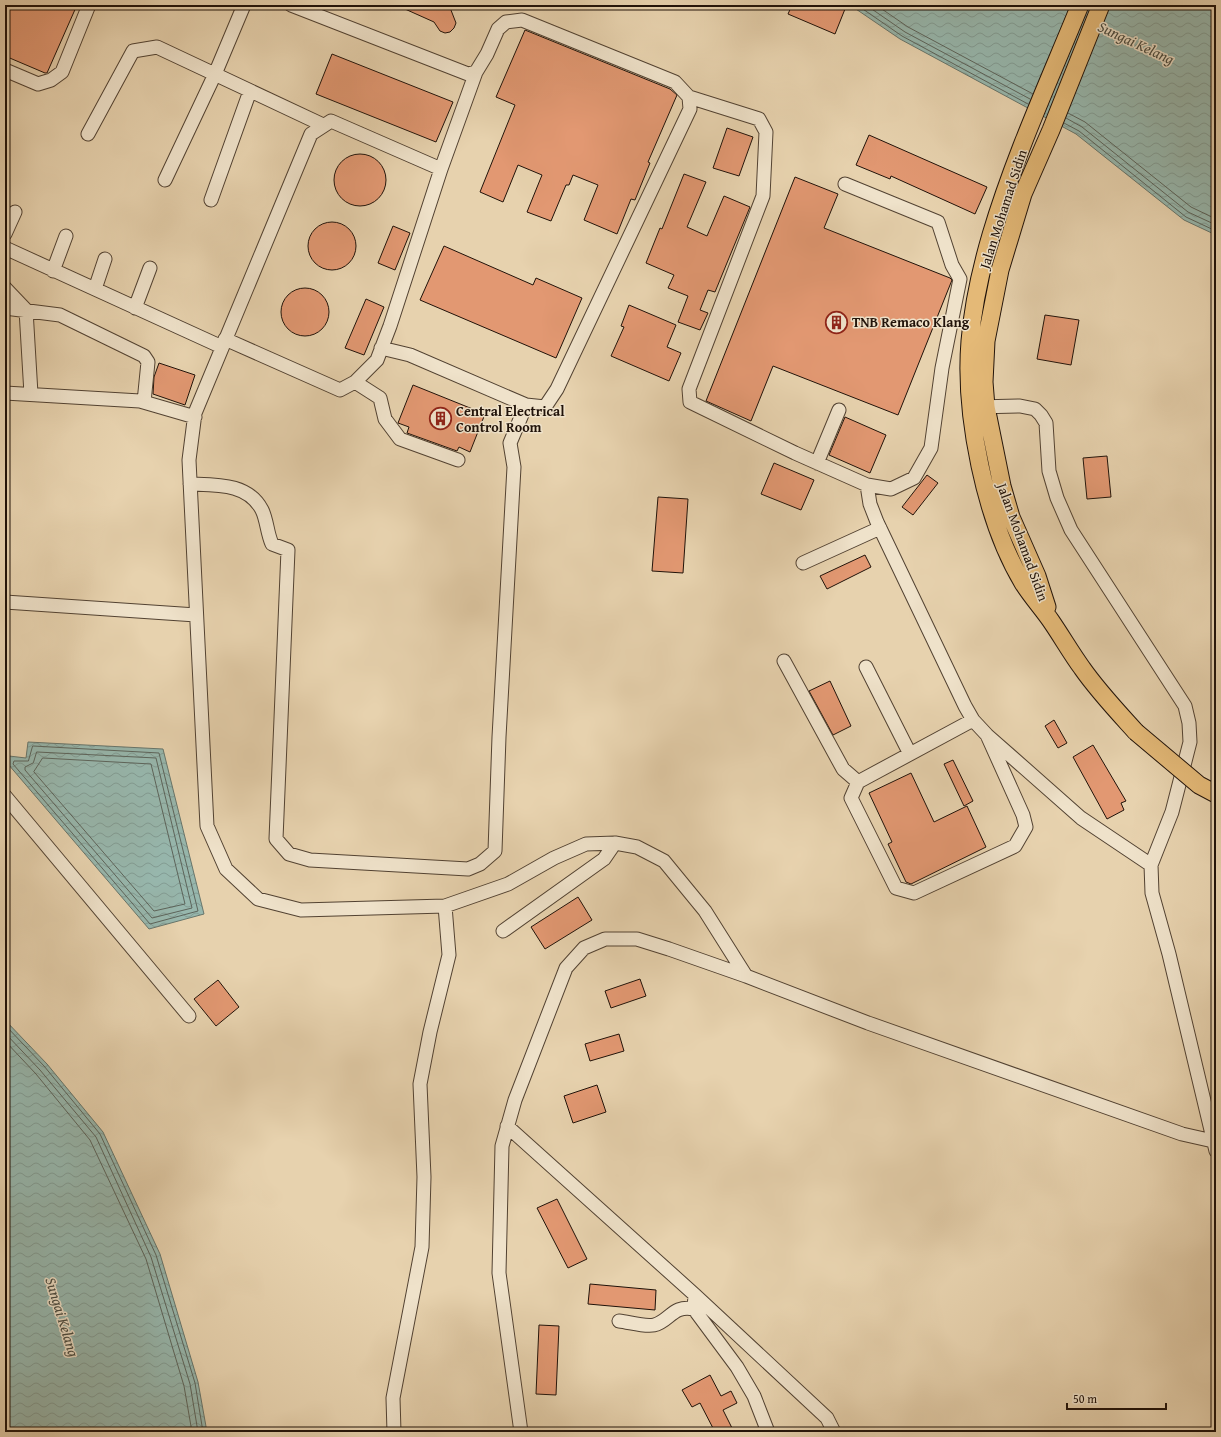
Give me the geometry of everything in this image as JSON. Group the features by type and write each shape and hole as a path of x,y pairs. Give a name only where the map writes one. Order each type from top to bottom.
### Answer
{"main road":[{"name":"Jalan Mohamad Sidin","path":"1080,5 1007,188 991,235 976,296 970,341 969,382 979,407 1002,486 1022,544 1037,576 1051,621 1081,668 1136,732 1199,785 1216,794"},
{"name":"Jalan Mohamad Sidin","path":"979,407 984,382 986,341 1000,270 1009,240 1023,194 1052,130 1101,5"}],"street":[{"path":"5,70 38,84 51,80 62,72 89,5"},
{"path":"166,180 244,5"},
{"path":"291,5 468,74 476,72"},
{"path":"5,248 135,308 340,390 355,382 377,360 441,169 476,72 487,54 498,29 506,22 522,20 675,82 689,96 759,119 766,132 763,196 689,388 690,402 817,463 867,485 891,489 914,478 931,448 942,368 960,279 952,265 938,222 845,184"},
{"path":"88,134 133,51 156,47 323,125"},
{"path":"211,200 250,91"},
{"path":"381,348 410,355 526,405 545,407 557,389 690,109 689,96"},
{"path":"441,169 331,121 311,134 224,343 195,418 189,460 207,826 226,869 258,899 301,910 445,906 508,884 554,858 586,844 615,843 637,847 664,861 705,911 746,976"},
{"path":"5,234 15,212"},
{"path":"54,271 66,236"},
{"path":"95,289 105,259"},
{"path":"135,308 150,268"},
{"path":"5,288 26,310 31,394"},
{"path":"5,308 60,315 144,356 148,362 144,402"},
{"path":"355,382 380,398 385,419 400,439 458,460"},
{"path":"5,393 144,402 195,418"},
{"path":"190,484 230,486 251,495 262,511 272,544 288,550 276,838 289,854 310,860 468,869 480,864 495,852 499,737 514,467 510,443 526,405"},
{"path":"979,407 1020,406 1035,409 1041,415 1046,423 1049,472 1057,498 1071,530 1185,706 1189,723 1190,742 1172,812 1151,865 1152,893 1169,954 1214,1146"},
{"path":"817,463 839,410"},
{"path":"867,485 870,504 880,528 973,720 987,735 1081,818 1151,865"},
{"path":"803,563 880,528"},
{"path":"5,602 196,615"},
{"path":"784,661 843,769 858,782"},
{"path":"866,667 910,754"},
{"path":"973,720 858,782 851,798 896,888 914,893 1015,846 1026,827 1023,815 987,735"},
{"path":"5,796 189,1016"},
{"path":"503,931 604,859 615,843"},
{"path":"394,1432 393,1398 422,1247 424,1177 420,1084 430,1032 449,955 445,906"},
{"path":"521,1432 499,1273 502,1146 506,1126 527,1066 566,968 584,948 605,939 636,939 669,948 868,1023 1214,1146"},
{"path":"506,1126 695,1295 827,1418 834,1432"},
{"path":"695,1295 694,1309 737,1367 754,1396 768,1432"},
{"path":"619,1321 654,1325 679,1310 686,1308 694,1309"}],"water":[{"name":"Sungai Kelang","path":"850,5 1216,5 1216,235 1184,220 1076,134 900,39"},
{"path":"28,742 163,749 204,914 149,929 8,764 9,756 26,758"},
{"name":"Sungai Kelang","path":"5,1020 47,1064 103,1132 160,1254 198,1382 207,1432 5,1432"}],"building":[{"path":"5,5 77,5 47,73 5,56"},
{"path":"396,5 449,5 456,23 450,32 445,33 440,31 434,22"},
{"path":"792,5 836,5 845,9 835,34 788,14"},
{"path":"525,30 670,89 677,95 648,162 650,163 635,200 631,199 617,234 584,220 598,185 573,175 569,185 566,185 551,221 527,212 542,175 518,165 503,202 480,192 515,105 496,97"},
{"path":"332,54 453,102 436,142 316,94"},
{"path":"727,128 753,137 739,176 713,168"},
{"path":"869,135 987,187 975,214 891,176 890,179 856,165"},
{"path":"360,154 370,156 378,162 384,170 386,180 384,190 378,198 370,204 360,206 350,204 342,198 336,190 334,180 336,170 342,162 350,156"},
{"path":"684,174 706,182 687,227 707,236 724,196 750,207 715,292 708,290 700,310 708,313 700,330 678,322 688,296 668,288 674,275 646,263 660,228 662,229"},
{"name":"TNB Remaco Klang","path":"795,177 838,194 824,228 952,280 898,415 773,366 751,421 706,401"},
{"path":"327,222 337,222 346,226 352,232 356,241 356,251 352,260 346,266 337,270 327,270 318,266 312,260 308,251 308,241 312,232 318,226"},
{"path":"393,226 410,233 395,270 378,263"},
{"path":"444,246 533,285 536,278 582,298 556,358 420,300"},
{"path":"305,288 314,290 322,295 327,303 329,312 327,321 322,329 314,334 305,336 296,334 288,329 283,321 281,312 283,303 288,295 296,290"},
{"path":"366,299 384,307 364,355 345,348"},
{"path":"629,305 676,325 667,347 681,353 669,381 611,356 624,327 621,326"},
{"path":"1045,315 1079,320 1071,365 1037,359"},
{"path":"159,363 195,375 185,405 153,394 154,377"},
{"name":"Central Electrical Control Room","path":"413,385 485,414 470,452 459,447 457,451 407,433 409,427 398,423"},
{"path":"845,417 886,435 870,473 829,455"},
{"path":"1107,456 1111,497 1087,499 1083,458"},
{"path":"774,463 814,480 801,510 761,494"},
{"path":"927,475 938,483 913,515 902,507"},
{"path":"658,497 688,499 683,573 652,571"},
{"path":"865,555 871,567 827,589 820,576"},
{"path":"830,681 851,726 833,735 809,691"},
{"path":"1054,720 1067,743 1058,748 1045,726"},
{"path":"1093,745 1126,801 1121,803 1124,810 1107,819 1073,757"},
{"path":"953,760 973,801 964,806 944,764"},
{"path":"911,773 934,822 967,806 986,847 911,884 906,882 888,844 892,842 869,793"},
{"path":"578,897 592,920 545,949 531,927"},
{"path":"640,979 646,996 611,1008 605,991"},
{"path":"218,980 239,1007 216,1026 194,999"},
{"path":"619,1034 624,1051 590,1061 585,1044"},
{"path":"597,1085 606,1112 573,1123 564,1096"},
{"path":"557,1199 587,1259 568,1268 537,1208"},
{"path":"590,1284 656,1290 655,1310 588,1304"},
{"path":"539,1325 559,1326 556,1395 536,1394"},
{"path":"710,1375 721,1396 731,1391 737,1403 723,1410 734,1432 715,1432 700,1403 692,1407 682,1390"}],"place":[{"name":"TNB Remaco Klang","path":"836,322"},
{"name":"Central Electrical Control Room","path":"441,419"}]}
